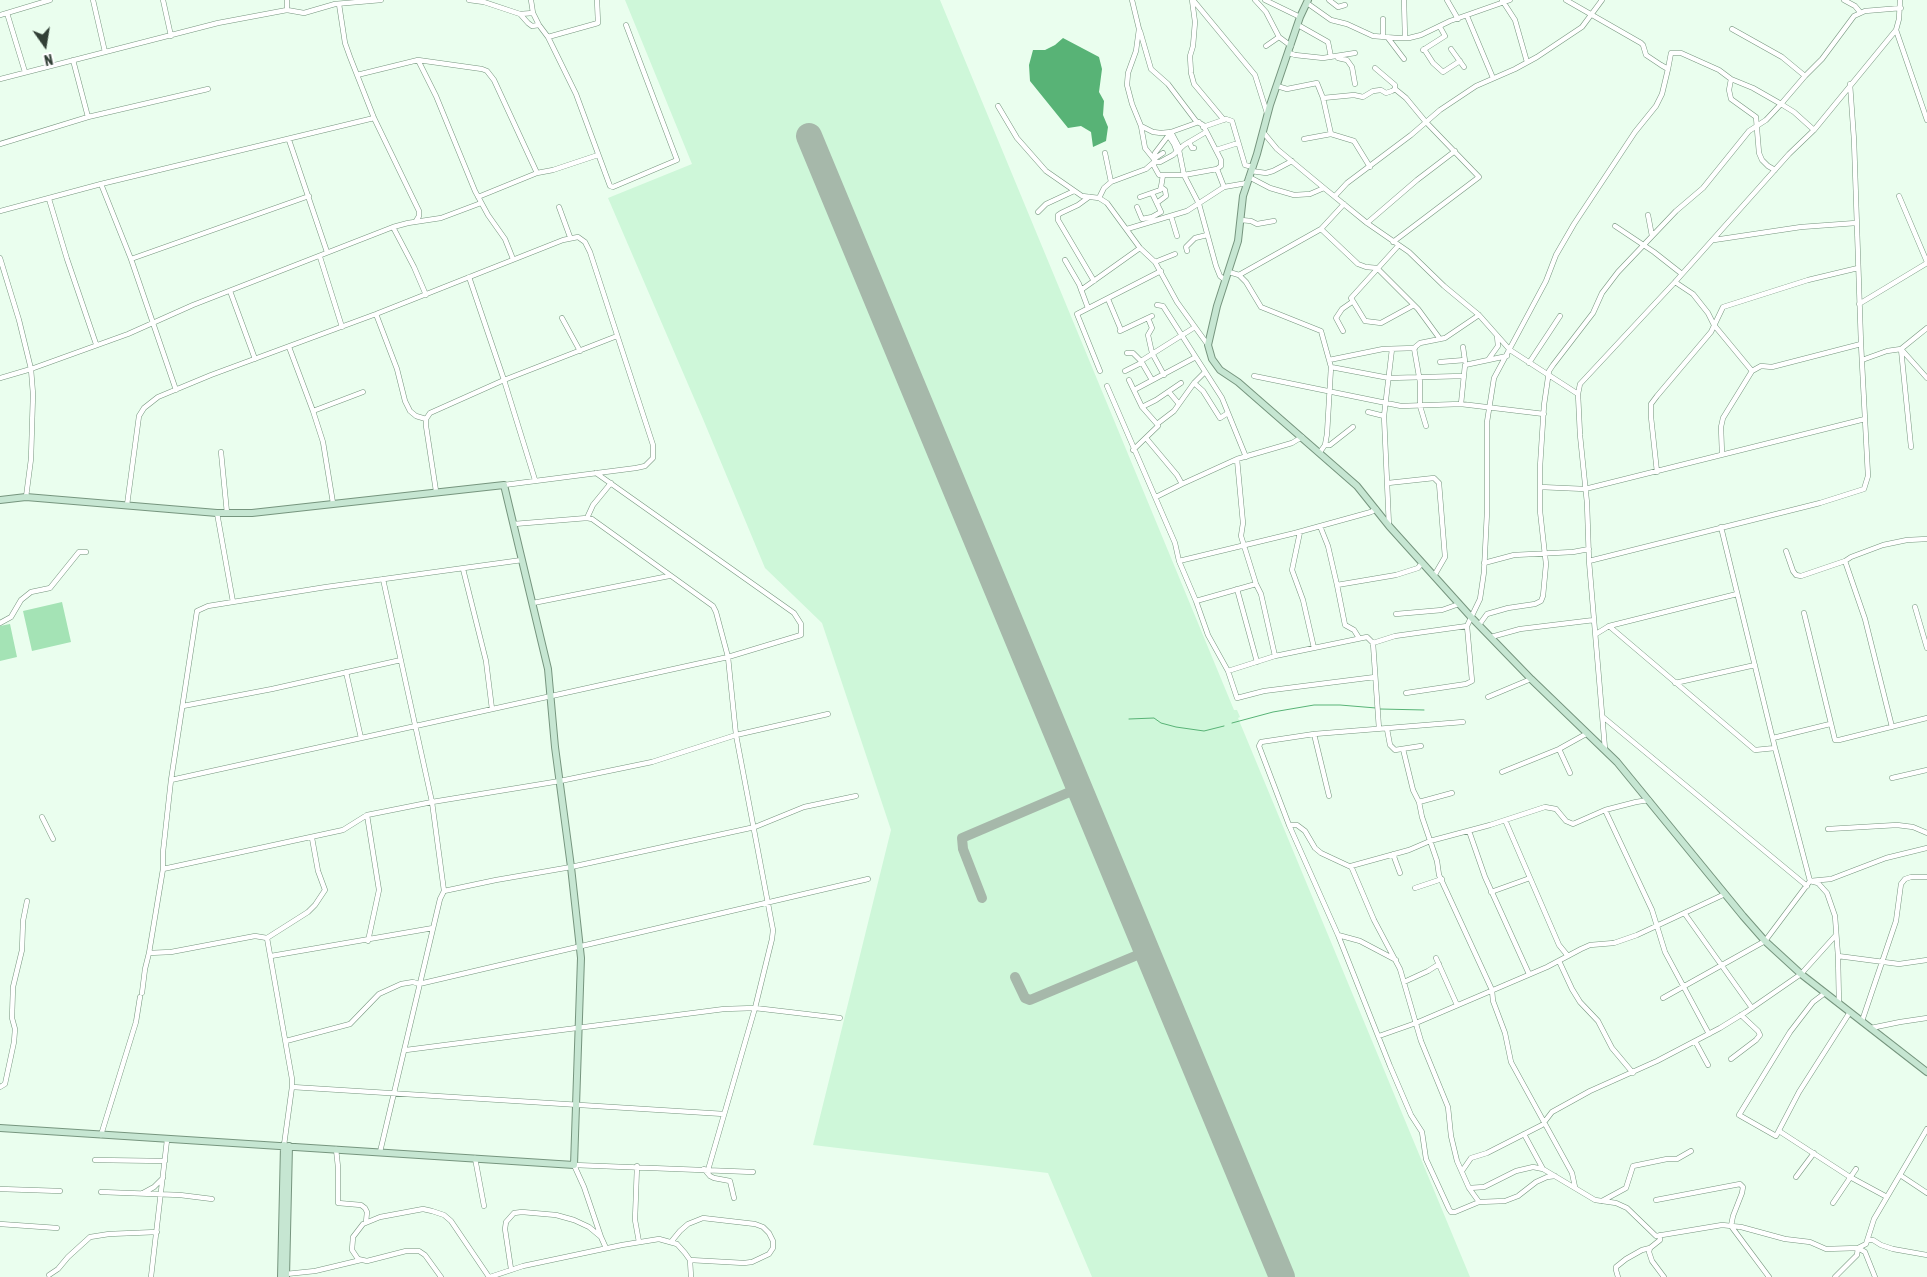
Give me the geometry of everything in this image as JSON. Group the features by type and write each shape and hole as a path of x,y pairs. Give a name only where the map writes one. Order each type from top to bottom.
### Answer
{"main road":[{"path":"1307,2 1300,17 1267,113 1243,196 1238,241 1217,306 1208,345 1212,359 1220,370 1238,382 1357,486 1422,563 1471,617 1586,734 1605,749 1764,940 1801,974 1927,1072"},
{"path":"0,500 26,497 217,513 252,513 504,484 544,646 580,945 574,1165 0,1128"},
{"path":"275,1145 286,1157"},
{"path":"285,1276 287,1146"},
{"path":"286,1157 300,1146"}],"street":[{"path":"0,15 50,0"},
{"path":"93,0 105,52"},
{"path":"163,0 171,36"},
{"path":"287,0 287,10"},
{"path":"0,79 218,23 287,10 304,13 339,4 381,0"},
{"path":"469,0 484,2 520,14 533,13"},
{"path":"531,0 533,13 548,37 576,94 610,186 613,187 676,160 626,26"},
{"path":"548,37 598,22 597,0"},
{"path":"1132,0 1151,69 1168,84 1196,121 1203,124 1222,163 1217,170 1184,175 1159,175 1156,171 1154,160 1144,148 1141,126 1132,104 1128,85 1128,73 1136,51 1139,28"},
{"path":"1192,0 1255,75 1267,113"},
{"path":"1192,0 1195,22 1193,46 1190,56 1191,73 1194,84 1224,120"},
{"path":"1255,0 1266,12 1279,37 1291,46"},
{"path":"1265,0 1300,17"},
{"path":"1329,0 1338,7 1346,5"},
{"path":"1404,0 1405,38"},
{"path":"1447,0 1458,19"},
{"path":"1307,2 1331,20 1346,24 1373,36 1405,38 1421,35 1450,21 1510,0"},
{"path":"1566,0 1641,43 1646,55 1650,59 1668,69"},
{"path":"1335,196 1347,183 1370,168 1426,121 1476,86 1527,62 1574,33 1582,27 1602,0"},
{"path":"1844,0 1855,6 1860,12"},
{"path":"1855,0 1855,6"},
{"path":"1900,0 1896,30 1927,120"},
{"path":"1502,2 1514,20 1527,62"},
{"path":"339,4 345,42 374,118 419,211 416,221"},
{"path":"1479,624 1488,614 1508,608 1535,604 1541,601 1543,596 1545,554 1540,511 1540,459 1548,376 1552,365 1592,313 1606,287 1676,211 1703,188 1749,131 1758,126 1781,104 1822,59 1854,16 1860,12 1900,8"},
{"path":"7,13 26,72"},
{"path":"520,14 532,26 539,25"},
{"path":"1467,16 1493,78"},
{"path":"1383,19 1386,38 1404,59"},
{"path":"1298,25 1328,42 1333,57"},
{"path":"1440,27 1445,36 1423,49 1432,63 1443,72 1460,60"},
{"path":"1732,29 1782,57 1805,76"},
{"path":"1605,749 1578,388 1582,379 1675,282 1775,170 1814,130 1896,30"},
{"path":"1266,46 1279,37"},
{"path":"1451,49 1464,67"},
{"path":"1289,53 1311,57 1333,57 1355,53"},
{"path":"1406,693 1466,684 1472,681 1466,626 1480,599 1487,512 1486,450 1488,408 1494,378 1546,281 1556,255 1574,224 1634,132 1656,106 1662,94 1671,53 1681,53 1720,70 1731,79 1753,88 1794,112 1814,130"},
{"path":"1333,57 1347,60 1352,66 1355,84"},
{"path":"73,60 88,117"},
{"path":"357,75 418,60 487,71 494,80 537,173"},
{"path":"418,60 436,96 478,197 505,239 513,259"},
{"path":"1375,68 1395,85 1395,89 1406,98 1479,177 1393,242"},
{"path":"1731,79 1729,90 1731,99 1756,118 1762,160 1775,170"},
{"path":"1277,86 1287,89 1317,83 1323,98 1332,134"},
{"path":"1590,561 1864,489 1868,476 1850,84"},
{"path":"0,144 88,117 208,89"},
{"path":"1323,98 1354,95 1363,97 1373,91 1381,90 1386,93 1395,89"},
{"path":"998,106 1017,138 1046,171 1082,196 1100,198 1107,203 1140,248 1155,262 1177,302 1208,345"},
{"path":"0,211 101,184 374,118"},
{"path":"1154,160 1160,162 1179,151 1205,129 1224,120 1232,121 1245,165 1250,174 1270,188 1294,195 1310,194 1324,188"},
{"path":"1154,160 1160,145 1170,134 1199,122"},
{"path":"1141,126 1153,132 1170,134"},
{"path":"1263,132 1277,149 1324,188 1367,223 1409,252 1479,316 1510,350 1578,394"},
{"path":"1170,134 1179,151 1184,175 1198,204 1216,266 1220,276 1225,280"},
{"path":"1304,139 1332,134 1354,142 1370,168"},
{"path":"289,140 327,252"},
{"path":"1189,142 1192,148 1194,148"},
{"path":"1216,150 1238,143"},
{"path":"1367,223 1416,180 1455,151"},
{"path":"1105,153 1111,182"},
{"path":"1100,198 1104,188 1111,182 1146,169 1163,153"},
{"path":"478,197 537,173 598,155"},
{"path":"1127,229 1187,211 1224,187 1250,174 1273,171 1292,161"},
{"path":"1217,170 1224,187"},
{"path":"1158,202 1166,196 1165,190 1162,187 1163,175"},
{"path":"101,184 131,258 176,390"},
{"path":"1140,197 1162,187"},
{"path":"1038,212 1046,204 1074,191"},
{"path":"1137,207 1142,219 1161,212 1158,202 1152,193"},
{"path":"131,258 309,196"},
{"path":"1859,304 1927,263 1899,196"},
{"path":"1089,197 1070,210 1058,215 1058,220 1094,281"},
{"path":"49,198 67,259 96,344"},
{"path":"0,378 31,369 154,323 193,305 393,227 416,221 441,218 481,203"},
{"path":"1239,275 1321,229 1344,204"},
{"path":"559,207 570,237"},
{"path":"1648,215 1652,236"},
{"path":"1171,216 1176,236"},
{"path":"1240,220 1251,221 1257,224 1274,221"},
{"path":"1714,240 1800,227 1856,223"},
{"path":"1615,226 1682,274"},
{"path":"393,227 417,272 426,295"},
{"path":"1321,229 1358,264 1377,268 1414,305 1433,328 1440,340"},
{"path":"1187,251 1186,247 1195,238 1207,236"},
{"path":"127,505 140,416 144,408 158,397 426,295 570,237 578,237 585,242 654,452 651,461 645,466 504,484"},
{"path":"1398,246 1351,298 1352,302 1365,321 1381,323 1414,305"},
{"path":"1081,290 1140,248"},
{"path":"1155,262 1175,254"},
{"path":"320,257 342,327"},
{"path":"0,258 31,369 33,394 31,459 26,497"},
{"path":"1065,260 1088,308"},
{"path":"1657,472 1651,404 1711,332 1723,307 1808,280 1858,268"},
{"path":"1100,371 1077,314 1161,272"},
{"path":"1228,272 1239,275 1246,282 1261,307 1321,331 1331,367 1325,445 1320,452"},
{"path":"469,278 504,380 535,480"},
{"path":"1675,282 1693,294 1708,313 1714,326 1752,371"},
{"path":"230,291 255,359"},
{"path":"1108,298 1120,330 1150,317 1152,328 1148,335 1152,353 1164,375"},
{"path":"1343,331 1336,318 1342,309 1352,302"},
{"path":"1157,305 1163,306 1194,358 1222,398 1246,457"},
{"path":"376,314 397,369 405,401 410,411 416,416 426,419"},
{"path":"1426,426 1420,406 1420,379 1414,348 1420,343 1440,340 1450,336 1479,316"},
{"path":"1529,363 1560,316"},
{"path":"562,318 580,352"},
{"path":"1125,371 1194,327"},
{"path":"1862,360 1887,351 1901,349 1927,328"},
{"path":"1488,360 1498,346 1497,335"},
{"path":"426,419 436,410 504,380 617,336"},
{"path":"1722,454 1721,427 1723,418 1752,371 1761,366 1772,367 1861,344"},
{"path":"289,347 313,411 326,457 334,503"},
{"path":"1461,404 1465,362 1462,347"},
{"path":"1329,360 1392,348 1416,348"},
{"path":"1390,526 1384,416 1392,348"},
{"path":"1901,349 1927,378"},
{"path":"1901,349 1911,447"},
{"path":"1128,353 1133,353 1152,380"},
{"path":"1440,362 1488,360 1507,356"},
{"path":"1134,390 1194,358"},
{"path":"1337,358 1338,368"},
{"path":"1331,367 1389,378 1420,379 1463,376"},
{"path":"1133,450 1158,426 1157,424 1174,411 1194,383 1204,373"},
{"path":"1254,376 1401,406 1461,404 1544,414"},
{"path":"1129,380 1142,407 1157,424"},
{"path":"1142,407 1182,383"},
{"path":"1194,383 1203,392 1220,418 1228,414"},
{"path":"1107,386 1133,450 1175,543 1179,561 1208,635 1228,671 1237,698 1264,691 1375,677"},
{"path":"313,411 363,392"},
{"path":"1169,392 1179,404"},
{"path":"1368,412 1384,416"},
{"path":"426,419 436,491"},
{"path":"1540,487 1585,489 1865,419"},
{"path":"1325,445 1330,445 1353,426"},
{"path":"1156,498 1182,484 1237,460 1292,443 1302,437"},
{"path":"1146,438 1177,475 1182,484"},
{"path":"221,452 227,513"},
{"path":"1237,460 1242,524 1241,536 1261,594 1275,656"},
{"path":"171,780 728,657 801,635 801,624 794,613 596,473"},
{"path":"1388,483 1434,478 1439,483 1445,557 1434,576"},
{"path":"587,518 593,505 610,483"},
{"path":"1179,561 1300,532 1376,509"},
{"path":"217,513 232,602"},
{"path":"514,524 587,518 596,521 712,606 716,612 728,657 736,735 755,827 773,930 754,1008 706,1170"},
{"path":"1320,526 1328,546 1345,625 1354,630 1359,638"},
{"path":"1721,527 1808,884"},
{"path":"1300,532 1292,570 1303,600 1314,648"},
{"path":"1786,551 1796,575 1801,576 1845,562 1851,557 1883,545 1907,540 1927,539"},
{"path":"1484,563 1514,555 1573,552 1589,549"},
{"path":"0,623 11,617 22,600 31,592 50,588 79,552 86,552"},
{"path":"101,1135 136,1022 149,953 163,869 163,852 171,780 197,612 208,606 232,602 522,560"},
{"path":"1845,562 1865,619 1892,727"},
{"path":"1337,585 1396,575 1418,568 1422,563"},
{"path":"463,569 486,661 492,709"},
{"path":"533,603 670,576"},
{"path":"380,1152 406,1050 440,899 444,891 432,802 383,579"},
{"path":"1196,601 1256,584"},
{"path":"1237,589 1257,662"},
{"path":"1596,634 1609,626 1737,594"},
{"path":"1396,614 1442,610 1459,604"},
{"path":"1915,607 1927,648"},
{"path":"1804,613 1835,740 1927,718"},
{"path":"1491,637 1520,629 1594,620"},
{"path":"1373,643 1395,636 1466,626"},
{"path":"1609,626 1755,750 1775,748"},
{"path":"1228,671 1275,656 1367,637 1373,643 1378,729"},
{"path":"183,706 272,689 401,660"},
{"path":"1675,683 1754,665"},
{"path":"346,672 361,738"},
{"path":"1488,698 1531,679"},
{"path":"163,869 312,838 342,830 368,816 432,802 560,781 652,762 736,735 828,714"},
{"path":"1603,716 1808,884 1818,884 1827,893 1834,916 1838,956 1839,1004"},
{"path":"1463,722 1314,734 1261,742 1259,746 1289,824 1338,935 1411,1115 1422,1132 1426,1158 1449,1210 1455,1212 1479,1202 1505,1201 1518,1196 1536,1182 1555,1176"},
{"path":"1773,738 1830,724"},
{"path":"1387,729 1390,746 1395,750 1421,746"},
{"path":"1314,734 1330,796"},
{"path":"1502,772 1559,749 1586,734"},
{"path":"1403,749 1413,790 1419,802 1442,879 1492,990 1493,1001 1505,1033 1511,1062 1572,1173 1574,1187"},
{"path":"1559,749 1570,773"},
{"path":"1892,778 1927,770"},
{"path":"1419,802 1452,792"},
{"path":"444,891 571,867 755,827 804,808 856,796"},
{"path":"1352,868 1351,866 1535,810 1551,807 1556,809 1566,821 1573,824 1605,810 1649,800"},
{"path":"1605,810 1642,885 1658,926 1665,952 1709,1034"},
{"path":"368,816 379,890 368,941"},
{"path":"42,817 52,838"},
{"path":"1505,820 1559,945 1568,956"},
{"path":"1289,824 1297,825 1305,831 1315,848 1321,853 1352,868 1374,920 1396,960 1422,1041 1448,1107 1453,1148 1469,1188 1479,1202"},
{"path":"1828,829 1897,825 1913,827 1927,834"},
{"path":"1469,831 1477,858 1491,892 1529,974"},
{"path":"149,953 172,952 255,936 267,938 308,912 316,905 324,890 318,871 312,838"},
{"path":"1663,998 1764,940 1808,884 1831,879 1886,858 1927,848"},
{"path":"1393,854 1400,873"},
{"path":"1862,1021 1896,921 1901,884 1905,879 1911,877 1927,877"},
{"path":"1491,892 1530,878"},
{"path":"286,1042 350,1024 379,994 401,984 413,982 420,984 868,879"},
{"path":"1415,888 1442,879"},
{"path":"1378,1036 1416,1023 1590,946 1614,943 1658,926 1725,894"},
{"path":"0,1087 5,1084 14,1042 12,1018 13,987 22,950 23,921 27,901"},
{"path":"1685,914 1752,1008"},
{"path":"271,956 368,941 433,928"},
{"path":"1338,935 1360,941 1396,960"},
{"path":"1462,1171 1471,1158 1544,1123 1552,1112 1709,1034 1741,1015 1801,974 1836,935"},
{"path":"267,938 286,1042 292,1087 286,1134 287,1146"},
{"path":"1838,956 1859,957 1899,964 1927,960"},
{"path":"1436,958 1457,1005"},
{"path":"1559,961 1580,1002 1598,1021 1612,1048 1633,1073"},
{"path":"1404,982 1428,971 1438,964"},
{"path":"1825,993 1813,1002 1790,1032 1739,1115 1776,1136 1799,1092 1850,1012"},
{"path":"406,1050 724,1009 754,1008 840,1018"},
{"path":"1731,1059 1760,1035 1741,1015"},
{"path":"1871,1028 1927,1018"},
{"path":"1695,1041 1708,1065"},
{"path":"292,1087 724,1114"},
{"path":"1469,1188 1484,1187 1528,1167 1543,1170 1587,1196 1616,1203 1627,1208 1653,1234 1660,1235 1712,1226 1731,1226 1785,1239 1810,1242 1826,1249 1858,1248 1866,1244 1874,1219 1927,1129"},
{"path":"1779,1132 1850,1177 1887,1197"},
{"path":"1524,1134 1543,1170"},
{"path":"151,1277 167,1140"},
{"path":"336,1149 338,1203 361,1205 367,1212 366,1222"},
{"path":"1602,1201 1626,1188 1633,1166 1667,1159 1677,1159 1691,1151"},
{"path":"1796,1177 1814,1153"},
{"path":"474,1158 484,1206"},
{"path":"95,1160 165,1162"},
{"path":"606,1248 574,1165 753,1172"},
{"path":"637,1166 635,1220 639,1242"},
{"path":"1833,1204 1856,1168"},
{"path":"706,1170 714,1178 730,1181 734,1198"},
{"path":"1900,1175 1927,1193"},
{"path":"142,1194 154,1188 163,1178"},
{"path":"1656,1200 1740,1184 1742,1193 1731,1226 1768,1277"},
{"path":"0,1189 60,1191"},
{"path":"101,1192 180,1195 212,1199"},
{"path":"361,1260 354,1255 352,1245 357,1230 366,1222 401,1212 422,1209 444,1215 459,1231 489,1277 511,1269 606,1248 659,1239 677,1244 690,1260 691,1277"},
{"path":"511,1269 505,1229 506,1222 514,1213 556,1215 589,1226 601,1237"},
{"path":"671,1242 680,1230 688,1224 703,1218 755,1224 763,1227 773,1241 773,1248 769,1254 752,1262 690,1260"},
{"path":"0,1224 57,1228"},
{"path":"49,1275 58,1269 90,1237 109,1234 157,1232"},
{"path":"1618,1277 1616,1267 1626,1259 1650,1248 1660,1240 1660,1235"},
{"path":"1868,1240 1873,1240 1893,1249 1927,1255"},
{"path":"1650,1248 1652,1261 1664,1277"},
{"path":"1835,1277 1857,1254 1858,1248"},
{"path":"1858,1248 1865,1252 1875,1277"},
{"path":"285,1276 361,1260 367,1261 419,1251 425,1255 442,1277"}],"shaded area":[{"path":"625,0 940,0 1234,710 1237,710 1240,717 1238,718 1470,1277 1092,1277 1048,1173 813,1145 891,830 822,623 765,568 608,198 692,164"},
{"path":"1063,38 1099,57 1102,69 1099,92 1104,101 1103,115 1108,127 1106,141 1093,147 1091,132 1081,126 1068,128 1030,81 1029,65 1033,50 1045,50"},
{"path":"62,602 71,642 32,651 23,611"},
{"path":"10,624 17,657 0,661 0,626"}],"waterway":[{"path":"1232,723 1273,712 1314,705 1376,708"},
{"path":"1380,709 1424,710"},
{"path":"1129,719 1154,718 1161,723 1176,727 1204,731 1224,726"}],"taxiway":[{"path":"982,898 963,849 962,838 1079,788"},
{"path":"1015,977 1025,998 1030,1000 1147,951"}],"runway":[{"path":"809,136 1282,1277"}]}
